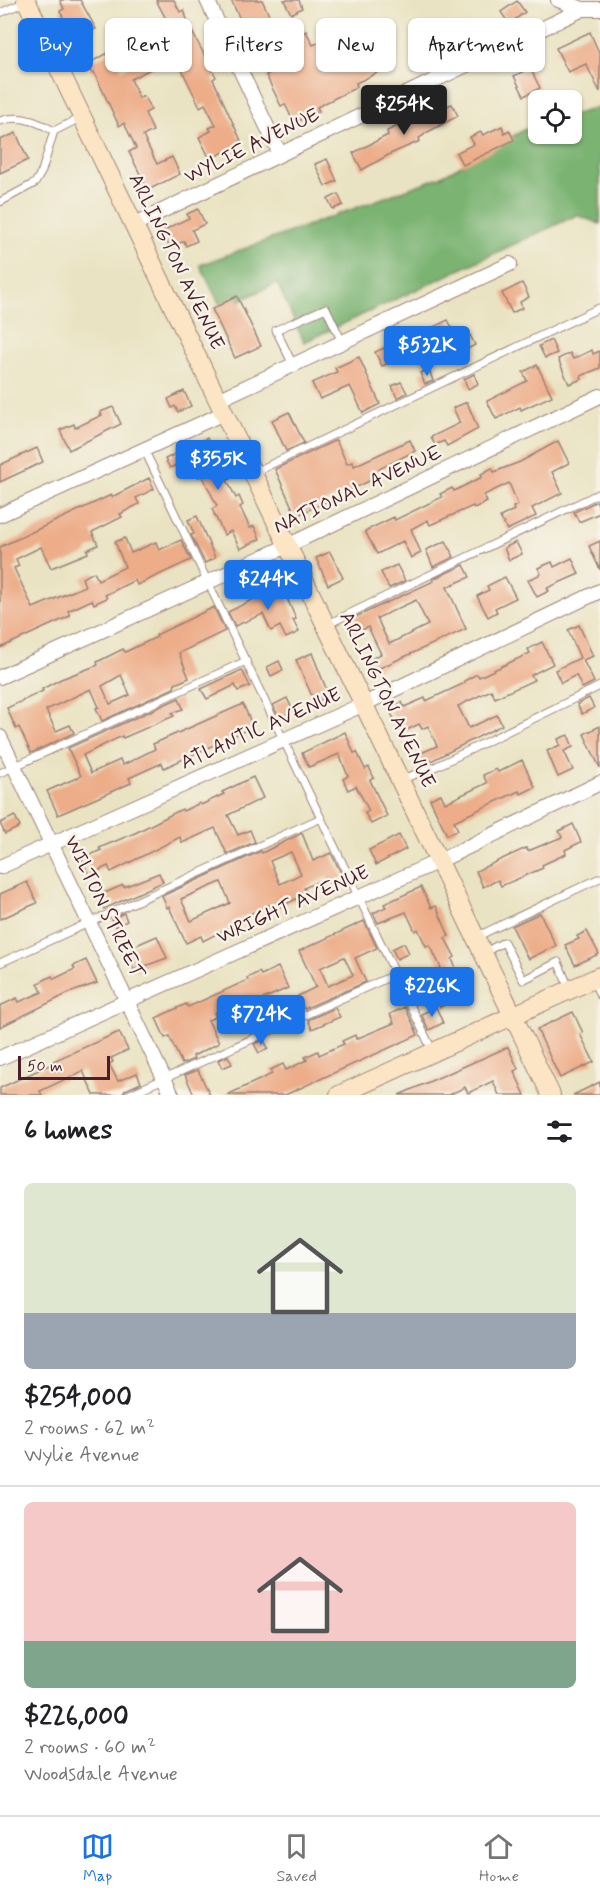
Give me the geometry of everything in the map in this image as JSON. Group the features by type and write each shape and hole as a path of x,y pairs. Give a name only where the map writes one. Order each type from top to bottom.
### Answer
{"street":[{"path":"207,0 280,154"},
{"path":"558,0 583,9 600,9"},
{"name":"ARLINGTON AVENUE","path":"26,1 551,1095"},
{"name":"WYLIE AVENUE","path":"134,225 583,9"},
{"path":"0,515 144,449 293,365 510,264"},
{"name":"NATIONAL AVENUE","path":"0,677 287,546 600,396"},
{"name":"ATLANTIC AVENUE","path":"0,867 364,704 600,591"},
{"name":"WILTON STREET","path":"0,737 172,1095"},
{"name":"WRIGHT AVENUE","path":"0,1058 439,861 600,783"},
{"path":"339,1095 570,990 598,984"}],"lane":[{"path":"0,13 26,1"},
{"path":"0,202 35,183 42,171 54,131 82,117"},
{"path":"1,119 19,118 41,123 54,131"},
{"path":"293,365 276,330 326,308 342,342"},
{"path":"252,473 599,308"},
{"path":"144,449 433,1052"},
{"path":"326,625 600,493"},
{"path":"0,773 246,661"},
{"path":"400,780 437,766 600,686"},
{"path":"0,963 321,818"},
{"path":"479,945 600,878"},
{"path":"479,945 504,942 523,980 558,962 570,990"},
{"path":"128,1095 396,974"}],"green space":[{"path":"600,107 600,224 577,215 304,342 277,283 222,309 200,265 440,177 528,129 528,144 582,144 582,112"}],"building":[{"path":"60,0 80,0 90,18 64,18 60,11 64,9"},
{"path":"156,0 174,0 180,12 184,10 186,18 165,18"},
{"path":"231,0 262,0 270,18 239,18"},
{"path":"284,0 299,0 302,8 291,14"},
{"path":"517,1 525,12 517,18 505,18 501,12"},
{"path":"306,31 313,45 316,44 316,72 379,72 356,83 357,87 317,107 319,111 294,123 285,104 281,106 266,75 304,72 304,32"},
{"path":"192,32 204,54 204,72 213,72 216,77 213,79 242,143 210,159 199,137 211,131 209,128 216,125 205,104 200,107 183,72 192,72"},
{"path":"590,32 600,55 600,92 586,64 568,72 556,48"},
{"path":"105,55 105,72 144,72 131,79 139,98 144,96 151,110 145,113 153,131 143,136 157,164 172,157 180,174 148,190 129,152 136,148 124,123 119,126 94,72 91,72 93,61"},
{"path":"522,72 532,72 540,88 528,90 528,94 524,96 514,76"},
{"path":"452,104 458,116 424,134 419,138 420,141 362,170 353,153 388,135 387,131 398,126 400,130 423,118 421,114 433,108 434,111"},
{"path":"502,126 504,133 509,130 514,140 463,165 456,153 474,144 470,137 481,132 483,135"},
{"path":"16,133 28,160 0,173 0,140"},
{"path":"327,159 337,181 325,186 315,164"},
{"path":"338,194 343,205 333,209 328,199"},
{"path":"198,209 205,224 192,230 197,241 186,246 184,241 170,248 162,231 189,218 187,214"},
{"path":"522,283 529,297 520,302 522,308 512,313 502,293"},
{"path":"237,296 261,346 235,358 212,309"},
{"path":"448,320 462,347 439,358 425,331"},
{"path":"470,335 475,345 464,351 459,341"},
{"path":"402,340 408,355 382,366 375,352"},
{"path":"551,340 557,353 545,358 539,346"},
{"path":"592,350 593,354 600,351 600,368 569,384 558,359 570,353 573,359"},
{"path":"359,357 380,404 363,413 350,386 320,399 312,383 337,372 335,368"},
{"path":"537,365 552,396 521,410 520,407 496,419 487,401 527,381 523,372"},
{"path":"429,369 433,381 425,384 420,373"},
{"path":"474,374 478,384 468,389 464,379"},
{"path":"401,382 407,393 397,398 392,386"},
{"path":"184,391 191,406 178,412 175,406 172,408 168,399"},
{"path":"467,402 478,429 447,446 444,441 435,445 431,437 460,423 453,408"},
{"path":"113,407 121,424 69,450 60,430 74,424 75,428 102,415 100,412"},
{"path":"289,412 304,443 286,451 272,420"},
{"path":"207,438 222,467 224,466 230,479 227,480 236,498 239,496 243,505 240,507 250,528 254,526 260,539 240,549 231,531 224,535 212,509 217,506 202,475 199,477 191,461 189,459 170,468 165,459"},
{"path":"336,440 347,464 352,462 354,466 410,440 415,451 379,469 382,475 296,516 275,469"},
{"path":"558,441 569,463 552,472 562,493 532,508 536,516 507,530 500,517 514,510 513,507 518,505 509,483 484,495 487,502 430,525 428,520 411,529 421,553 411,558 403,541 377,554 365,531 394,517 395,520 442,497 440,494 452,488 454,491 482,477 481,474 492,468 494,472 520,462"},
{"path":"37,448 43,462 0,482 0,465"},
{"path":"149,478 154,489 136,498 139,504 120,514 122,517 92,532 98,545 87,550 88,553 51,568 41,547 16,559 19,566 14,568 33,608 85,586 82,578 94,572 98,580 125,567 115,542 125,538 131,553 156,542 159,550 181,540 191,560 137,585 135,580 105,595 107,598 94,604 92,600 68,611 70,616 0,648 0,547"},
{"path":"597,501 600,513 579,522 574,512"},
{"path":"197,516 215,558 205,563 191,535 194,534 188,520"},
{"path":"446,541 454,557 433,567 426,550"},
{"path":"600,541 600,570 589,546"},
{"path":"516,542 522,554 509,560 504,548"},
{"path":"330,552 343,578 328,585 316,558"},
{"path":"572,558 579,574 547,588 549,591 537,597 528,580 541,574 538,568 552,562 554,567"},
{"path":"397,565 405,581 389,588 381,572"},
{"path":"464,565 470,577 447,587 466,629 373,671 367,661 381,654 368,627 358,632 351,619 434,581 433,579","holes":["416,600 428,625 389,644 377,618"]},
{"path":"505,577 516,598 495,608 497,612 488,617 477,596 489,590 487,586"},
{"path":"274,583 279,592 283,589 299,632 286,638 280,626 271,631 263,614 235,626 228,612 262,595 260,590"},
{"path":"214,607 225,631 179,653 189,678 175,684 174,688 102,721 91,689 46,710 56,731 70,725 74,733 31,753 19,727 16,729 7,708 43,691 42,689 61,679 98,665 97,662 123,649 125,652 157,637 156,635","holes":["121,675 130,695 110,704 102,686"]},
{"path":"579,625 593,656 583,660 594,682 582,688 576,675 561,683 555,670 580,658 568,630"},
{"path":"542,642 553,664 531,675 534,680 495,698 491,690 458,706 469,728 497,715 502,725 419,767 414,756 437,746 428,726 422,729 419,724 401,733 389,709 402,702 404,707 425,698 426,701 465,683 464,681 477,674 479,677 530,653 528,649"},
{"path":"312,653 329,696 315,703 296,660"},
{"path":"279,661 283,670 271,676 267,667"},
{"path":"242,670 250,686 238,691 235,685 207,699 201,689"},
{"path":"179,698 183,709 172,713 174,716 123,738 122,736 83,755 91,773 120,760 123,765 155,749 153,744 243,704 253,727 164,768 162,763 129,778 131,783 58,815 47,791 81,776 68,748"},
{"path":"287,698 293,711 279,718 273,705"},
{"path":"589,698 594,708 582,714 577,704"},
{"path":"600,726 600,768 584,734"},
{"path":"345,732 354,753 357,752 365,769 369,767 374,778 370,780 387,816 371,824 365,813 369,811 356,786 348,790 343,779 348,776 339,754 309,767 302,753"},
{"path":"568,735 573,747 564,751 573,770 558,777 547,751 560,745 558,739"},
{"path":"522,760 535,787 521,794 519,791 454,821 458,830 447,835 430,799 441,794 445,803 487,783 483,775 496,769 498,772"},
{"path":"253,777 263,798 228,815 238,835 250,830 255,842 227,854 215,828 182,843 180,837 111,872 108,866 89,875 82,859 101,850 99,848 182,809 183,811 200,803 201,805"},
{"path":"15,816 20,827 5,834 0,823"},
{"path":"573,824 581,842 565,850 566,854 542,865 543,868 501,886 498,880 483,887 476,871 526,848 528,851 562,837 559,831"},
{"path":"302,833 313,861 331,853 343,877 329,883 327,877 304,888 307,894 272,910 269,905 233,922 234,925 203,941 201,936 186,943 162,896 261,851 262,853","holes":["291,852 301,874 280,884 270,861","221,882 230,903 191,921 181,899"]},
{"path":"399,835 406,849 376,865 369,850"},
{"path":"159,873 163,882 104,909 98,896"},
{"path":"27,882 37,903 0,919 0,894"},
{"path":"421,887 431,908 436,906 449,936 445,938 455,957 452,959 459,975 455,977 464,996 440,1007 433,993 445,987 437,970 441,968 430,945 426,946 418,929 415,931 406,912 378,923 373,913 386,907 384,904"},
{"path":"124,913 127,921 115,927 112,919"},
{"path":"540,913 556,946 528,959 512,926"},
{"path":"364,921 377,948 355,958 366,982 304,1009 298,996 316,987 299,951","holes":["344,957 353,975 328,986 320,968"]},
{"path":"587,931 599,954 575,965 565,945 579,939 577,936"},
{"path":"157,936 167,958 134,970 125,950"},
{"path":"404,943 409,953 397,959 392,949"},
{"path":"86,960 97,983 69,993 0,1027 0,1006 17,998 19,1002 42,992 38,983 52,976 54,979 75,969 73,966"},
{"path":"278,967 288,988 238,1010 235,1003 214,1013 216,1017 208,1020 219,1043 182,1064 169,1036 165,1038 156,1018 186,1004 188,1007 248,980 247,978 259,972 261,975"},
{"path":"405,1007 418,1035 285,1095 227,1095 272,1074 270,1070 283,1064 286,1070 307,1060 305,1057 318,1051 319,1055 344,1044 342,1041 355,1035 356,1039 394,1023 390,1014"},
{"path":"436,1007 443,1023 429,1030 421,1014"},
{"path":"335,1008 340,1017 312,1029 308,1020"},
{"path":"573,1012 583,1033 580,1034 594,1062 560,1078 537,1029"},
{"path":"119,1032 128,1050 111,1058 113,1062 109,1064 118,1081 137,1073 141,1083 125,1090 122,1095 94,1095 83,1071 40,1091 42,1095 0,1095 0,1088 54,1063 53,1061"},
{"path":"264,1040 268,1048 259,1053 254,1044"},
{"path":"508,1047 518,1069 514,1071 525,1095 499,1095 493,1081 468,1093 465,1087 449,1095 399,1095"},
{"path":"228,1056 232,1064 222,1068 218,1060"},
{"path":"198,1070 210,1095 194,1095 185,1075"},
{"path":"600,1082 600,1095 573,1095"}]}
